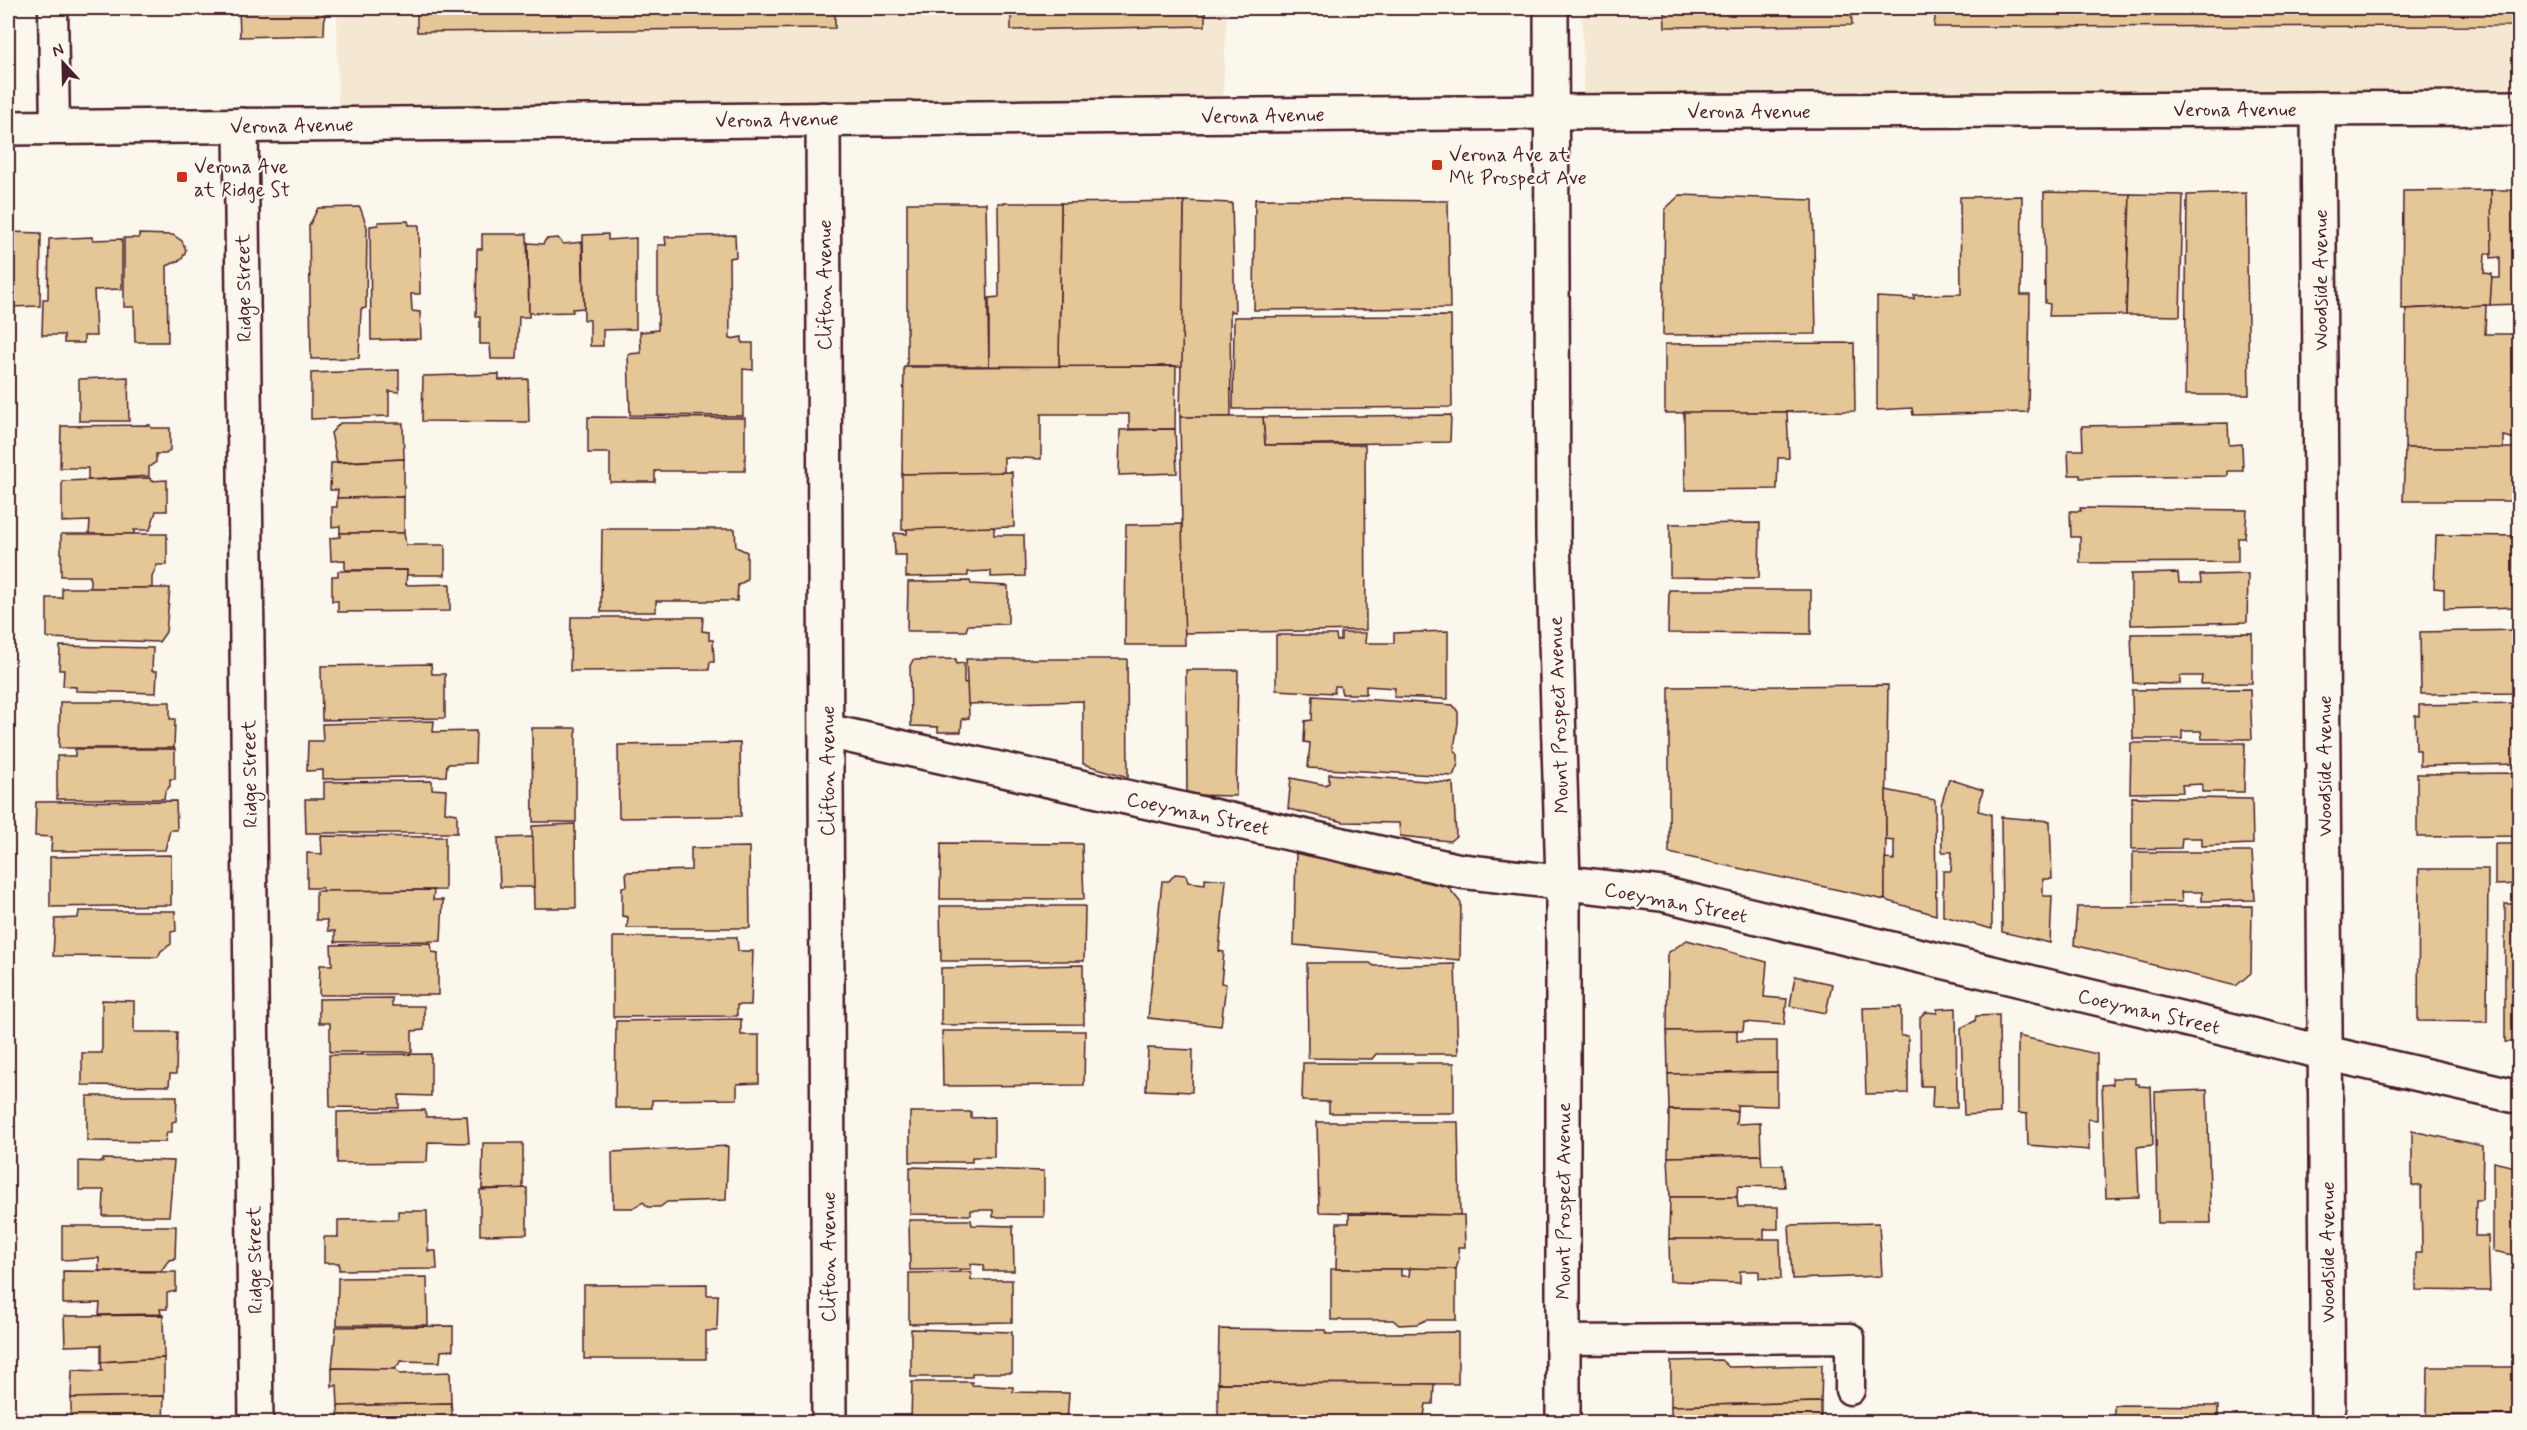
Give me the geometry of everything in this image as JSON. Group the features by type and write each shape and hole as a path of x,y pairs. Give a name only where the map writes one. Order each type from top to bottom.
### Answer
{"street":[{"name":"Mount Prospect Avenue","path":"1551,8 1553,536 1563,882 1563,1422"},
{"name":"Verona Avenue","path":"8,128 1551,112 2520,108"},
{"name":"Woodside Avenue","path":"2318,109 2328,1422"},
{"name":"Clifton Avenue","path":"823,119 829,1422"},
{"name":"Ridge Street","path":"242,125 256,1422"},
{"name":"Coeyman Street","path":"827,731 1461,871 1662,894 2326,1053 2520,1097"}],"lane":[{"path":"53,8 55,127"},
{"path":"1563,1340 1850,1338 1850,1390"}],"shaded area":[{"path":"337,8 1227,8 1222,116 338,125"},
{"path":"1582,8 2519,8 2519,102 1584,121"}],"building":[{"path":"239,8 325,8 324,35 240,37"},
{"path":"417,8 835,8 835,28 417,32"},
{"path":"1011,8 1205,8 1205,26 1011,30"},
{"path":"1664,8 1851,8 1852,25 1665,27"},
{"path":"1936,8 2520,8 2519,26 1934,27"},
{"path":"2491,190 2520,190 2520,304 2490,305 2491,278 2500,278 2500,257 2491,258"},
{"path":"2491,190 2492,254 2485,254 2484,273 2492,274 2490,305 2402,309 2403,191"},
{"path":"2044,192 2130,194 2126,315 2049,316 2050,304 2045,303"},
{"path":"2246,193 2249,395 2185,395 2187,195"},
{"path":"2130,194 2183,195 2180,316 2126,315"},
{"path":"1680,195 1813,200 1816,334 1663,335 1665,209"},
{"path":"2022,196 2021,295 2030,295 2028,412 1913,415 1912,408 1877,410 1877,297 1914,299 1914,295 1961,294 1960,197"},
{"path":"1255,199 1448,201 1450,308 1254,310"},
{"path":"1184,201 1232,203 1235,312 1230,311 1231,417 1180,417"},
{"path":"1184,201 1182,366 1059,367 1061,203"},
{"path":"907,203 986,203 989,366 907,366"},
{"path":"998,203 1061,203 1059,367 989,366 989,298 999,297"},
{"path":"360,207 367,227 366,308 361,309 359,358 311,359 309,226 318,208"},
{"path":"408,221 409,225 419,225 420,294 411,294 412,311 420,312 421,339 371,340 370,226 378,225 378,222"},
{"path":"8,232 41,233 40,306 8,307"},
{"path":"139,234 173,235 182,241 186,250 182,259 167,266 168,342 135,342 134,307 124,307 124,238 139,238"},
{"path":"482,234 527,234 529,317 519,317 517,359 491,359 490,344 480,344 480,317 476,317 477,249 482,249"},
{"path":"608,234 608,240 636,238 636,329 603,330 603,346 590,346 590,320 584,320 583,235"},
{"path":"735,235 736,257 729,258 730,339 742,337 742,343 753,343 753,370 743,369 743,416 630,415 628,354 641,353 640,332 658,330 658,245 666,245 665,237"},
{"path":"92,237 93,240 122,239 122,289 94,290 96,336 84,336 84,343 64,343 64,335 42,335 43,299 48,299 49,239"},
{"path":"558,238 563,244 582,242 584,308 572,309 573,312 529,313 528,243 543,244 546,239"},
{"path":"2486,305 2485,334 2520,334 2520,440 2503,436 2503,449 2405,448 2406,309"},
{"path":"1451,316 1452,407 1233,409 1234,317"},
{"path":"1854,343 1855,411 1665,413 1665,344"},
{"path":"1176,366 1175,429 1129,429 1129,414 1041,414 1041,459 1004,457 1004,473 902,474 904,367"},
{"path":"399,370 399,392 389,391 389,416 311,419 311,373"},
{"path":"499,374 499,380 528,379 529,422 422,421 423,376"},
{"path":"128,377 129,421 79,421 79,379"},
{"path":"1684,412 1787,412 1789,458 1778,458 1777,489 1685,490"},
{"path":"1451,415 1450,442 1265,445 1263,417"},
{"path":"588,417 745,418 745,471 655,471 655,482 610,482 610,453 588,453"},
{"path":"1180,417 1263,417 1265,445 1365,445 1366,630 1184,633"},
{"path":"340,423 403,423 404,459 337,462 331,433"},
{"path":"2228,423 2229,445 2242,444 2243,471 2228,471 2228,476 2080,478 2080,475 2069,475 2068,450 2083,450 2082,426"},
{"path":"150,425 151,428 170,428 170,450 166,454 156,454 156,462 149,467 149,476 88,480 88,468 60,468 61,426"},
{"path":"1175,429 1177,473 1119,475 1120,430"},
{"path":"2405,448 2520,448 2520,501 2403,501"},
{"path":"404,459 404,497 337,498 338,490 330,490 331,463"},
{"path":"1012,472 1014,527 902,530 902,474"},
{"path":"150,478 151,481 167,480 167,511 156,511 150,530 134,530 134,534 89,534 90,521 62,522 62,481"},
{"path":"404,497 404,533 340,533 340,526 332,527 332,507 337,507 337,498"},
{"path":"2080,508 2247,510 2245,538 2238,538 2238,562 2080,563 2080,537 2071,537 2070,511 2081,511"},
{"path":"1760,523 1759,578 1670,577 1670,524"},
{"path":"1182,524 1185,645 1125,645 1126,525"},
{"path":"994,527 994,535 1024,535 1025,576 991,577 991,571 968,572 968,576 906,577 906,555 895,555 894,533 907,534 907,529"},
{"path":"602,529 735,529 736,547 747,552 747,580 738,585 737,601 656,601 656,612 601,612"},
{"path":"340,533 404,533 406,545 445,545 445,575 406,575 407,570 345,570 345,560 331,561 330,538 340,537"},
{"path":"61,534 167,534 167,565 157,565 152,577 152,588 90,588 90,576 61,576"},
{"path":"2436,535 2520,536 2520,607 2444,609 2444,589 2434,588"},
{"path":"407,570 406,585 450,584 450,611 338,612 338,601 332,601 332,576 338,576 338,571"},
{"path":"2178,573 2179,583 2201,583 2200,575 2248,574 2247,622 2131,625 2131,574"},
{"path":"970,581 971,584 1008,586 1008,624 968,625 966,631 907,631 908,582"},
{"path":"62,588 170,588 166,632 159,642 47,638 47,598 62,598"},
{"path":"1669,590 1811,590 1811,634 1668,633"},
{"path":"571,617 703,617 702,631 709,632 709,640 713,640 714,662 710,662 709,670 570,671"},
{"path":"2520,630 2520,693 2421,694 2420,632"},
{"path":"1448,631 1448,699 1394,697 1395,688 1366,686 1366,694 1342,694 1340,686 1335,686 1334,693 1276,690 1276,635 1336,635 1337,641 1341,640 1341,633 1366,633 1365,643 1394,643 1394,633"},
{"path":"2252,633 2252,683 2201,684 2202,676 2180,676 2180,684 2133,683 2131,634"},
{"path":"60,646 153,648 152,671 157,671 156,693 76,691 76,687 63,686 64,670 59,670"},
{"path":"956,659 956,664 964,663 964,683 968,682 969,718 962,719 961,732 938,732 938,727 911,726 910,666 913,660"},
{"path":"966,659 1127,659 1128,777 1083,764 1083,701 968,704"},
{"path":"431,664 432,674 445,674 445,718 322,720 321,666"},
{"path":"1186,670 1238,670 1236,796 1187,795"},
{"path":"1888,685 1885,900 1669,853 1669,687"},
{"path":"2250,689 2252,739 2202,739 2201,731 2182,731 2182,739 2133,739 2132,690"},
{"path":"1313,696 1453,705 1458,712 1454,749 1458,754 1458,764 1453,776 1308,768 1310,743 1304,742 1305,721 1312,720"},
{"path":"60,702 170,702 170,719 175,719 174,748 59,748"},
{"path":"2520,703 2520,764 2420,766 2420,750 2416,750 2415,715 2419,716 2419,705"},
{"path":"434,721 433,732 476,731 475,763 447,764 446,776 323,779 323,770 307,771 308,741 323,741 322,724"},
{"path":"532,728 576,728 576,822 533,822"},
{"path":"740,743 741,816 619,818 618,745"},
{"path":"2131,743 2245,743 2244,792 2202,792 2202,784 2182,785 2183,792 2130,793"},
{"path":"75,749 175,749 175,779 170,779 170,786 165,792 164,799 57,799 57,756 75,756"},
{"path":"2520,773 2520,836 2417,837 2417,774"},
{"path":"1329,774 1453,783 1456,836 1450,841 1400,836 1399,823 1344,822 1288,809 1291,778 1325,785 1329,783"},
{"path":"1949,779 1983,790 1978,811 1991,814 1992,929 1943,916 1943,871 1951,871 1952,852 1942,852 1941,805"},
{"path":"432,781 432,789 446,790 445,812 457,814 457,833 306,833 305,799 324,799 324,782"},
{"path":"1886,790 1935,800 1936,915 1885,900 1885,859 1894,860 1894,841 1886,840"},
{"path":"2132,797 2252,799 2253,844 2202,846 2202,838 2182,838 2181,848 2132,849"},
{"path":"176,801 177,830 170,830 165,850 51,851 52,837 35,836 36,802"},
{"path":"2001,817 2050,821 2052,879 2043,879 2043,896 2052,896 2050,943 2002,932"},
{"path":"575,824 576,908 534,908 532,826"},
{"path":"321,836 445,837 445,890 323,891 322,888 307,888 307,853 322,854"},
{"path":"533,837 534,887 500,887 498,838"},
{"path":"941,843 1082,844 1084,899 940,899"},
{"path":"2495,844 2520,844 2520,884 2495,885"},
{"path":"749,847 750,928 627,928 628,917 622,916 622,887 627,886 626,872 691,870 691,848"},
{"path":"1296,851 1448,887 1461,903 1460,960 1294,945"},
{"path":"2133,852 2252,852 2255,900 2202,901 2202,892 2181,892 2182,902 2133,902"},
{"path":"171,855 171,905 50,907 50,857"},
{"path":"2419,869 2488,869 2487,1022 2418,1021"},
{"path":"1175,874 1186,875 1188,882 1205,884 1205,878 1226,880 1219,951 1224,952 1221,983 1226,984 1221,1026 1148,1018 1162,881 1169,881"},
{"path":"434,890 433,900 443,900 441,941 335,942 335,931 328,931 327,920 316,920 316,891"},
{"path":"2505,904 2520,904 2520,1042 2505,1042"},
{"path":"940,906 1085,906 1084,961 941,961"},
{"path":"2252,906 2251,973 2236,986 2074,945 2077,907"},
{"path":"79,911 175,911 176,931 171,932 171,944 161,951 158,957 53,956 55,919 78,918"},
{"path":"613,937 737,937 738,951 753,951 751,1005 737,1005 737,1016 613,1017"},
{"path":"1687,940 1767,962 1764,997 1787,999 1784,1025 1744,1022 1743,1031 1667,1031 1668,953"},
{"path":"431,943 432,952 438,953 438,995 319,995 320,965 332,965 331,945"},
{"path":"1307,963 1370,963 1374,966 1455,964 1458,1054 1376,1054 1372,1059 1308,1058"},
{"path":"1083,965 1084,1024 941,1025 941,968"},
{"path":"1795,976 1832,984 1826,1013 1790,1006"},
{"path":"392,998 392,1006 424,1006 424,1030 412,1031 412,1052 330,1052 330,1023 319,1023 319,999"},
{"path":"102,1000 134,1001 134,1032 177,1032 176,1074 170,1074 169,1086 82,1085 82,1053 102,1053"},
{"path":"1901,1007 1901,1036 1908,1036 1908,1093 1866,1094 1863,1008"},
{"path":"1956,1008 1957,1108 1932,1108 1933,1086 1921,1086 1920,1017 1926,1012 1937,1013 1937,1009"},
{"path":"1999,1015 2000,1113 1964,1115 1961,1028 1975,1021 1976,1016"},
{"path":"741,1019 741,1035 759,1035 759,1083 737,1084 737,1099 652,1100 652,1108 615,1108 616,1021"},
{"path":"1737,1030 1737,1041 1777,1041 1777,1072 1668,1074 1667,1031"},
{"path":"942,1031 1085,1031 1084,1085 943,1086"},
{"path":"2018,1036 2097,1054 2097,1120 2088,1119 2089,1150 2028,1145 2027,1114 2018,1113"},
{"path":"1148,1048 1193,1050 1192,1092 1146,1090"},
{"path":"431,1054 431,1096 399,1095 399,1108 330,1107 329,1055"},
{"path":"1303,1063 1454,1063 1454,1113 1329,1113 1329,1102 1302,1101"},
{"path":"1777,1072 1777,1106 1737,1105 1737,1111 1669,1110 1668,1074"},
{"path":"2112,1078 2135,1078 2135,1084 2151,1087 2153,1145 2137,1147 2139,1197 2106,1198 2102,1085 2113,1084"},
{"path":"2207,1090 2211,1223 2158,1223 2155,1092"},
{"path":"87,1096 177,1096 176,1121 172,1122 172,1132 167,1132 165,1142 87,1141"},
{"path":"425,1110 426,1117 467,1116 469,1143 428,1142 427,1162 337,1163 337,1112"},
{"path":"1669,1110 1737,1111 1736,1124 1760,1123 1761,1155 1668,1157"},
{"path":"910,1112 971,1112 971,1118 994,1117 994,1157 972,1157 972,1162 910,1162"},
{"path":"1317,1122 1458,1122 1460,1215 1319,1212"},
{"path":"2412,1131 2483,1146 2482,1200 2476,1200 2475,1236 2488,1236 2490,1291 2416,1290 2416,1253 2422,1253 2421,1186 2412,1186"},
{"path":"483,1143 523,1143 523,1189 482,1189"},
{"path":"728,1146 726,1200 667,1202 660,1207 648,1207 643,1202 633,1208 613,1208 612,1152"},
{"path":"1761,1155 1762,1165 1783,1165 1785,1187 1738,1186 1737,1197 1670,1197 1668,1157"},
{"path":"103,1159 174,1161 169,1216 103,1216 104,1190 79,1190 79,1161 103,1162"},
{"path":"2493,1162 2520,1168 2518,1256 2493,1251"},
{"path":"910,1167 1044,1171 1044,1217 993,1217 993,1210 971,1210 971,1215 910,1214"},
{"path":"527,1188 527,1234 480,1235 480,1190"},
{"path":"1670,1197 1737,1197 1738,1207 1778,1207 1778,1229 1764,1229 1764,1240 1669,1239"},
{"path":"398,1211 427,1211 428,1251 436,1251 437,1269 339,1270 339,1263 324,1263 324,1237 338,1237 338,1220 398,1219"},
{"path":"1349,1214 1464,1215 1465,1247 1458,1247 1459,1259 1456,1269 1336,1269 1337,1223 1349,1223"},
{"path":"909,1220 971,1220 972,1225 1013,1226 1014,1271 984,1271 984,1265 971,1264 971,1269 910,1270"},
{"path":"1879,1223 1882,1276 1792,1279 1789,1225"},
{"path":"62,1226 176,1226 175,1259 169,1260 161,1271 99,1271 99,1258 62,1260"},
{"path":"1669,1239 1780,1239 1781,1279 1759,1278 1759,1271 1740,1271 1740,1283 1670,1281"},
{"path":"1410,1268 1456,1269 1456,1320 1426,1320 1417,1324 1399,1325 1393,1320 1331,1320 1331,1269 1401,1269 1401,1276 1409,1276"},
{"path":"63,1271 176,1272 176,1291 167,1293 167,1309 160,1309 161,1314 99,1315 100,1303 63,1304"},
{"path":"971,1272 971,1280 1012,1280 1012,1322 909,1324 909,1273"},
{"path":"427,1277 428,1325 337,1325 338,1278"},
{"path":"707,1284 707,1295 718,1295 717,1331 706,1331 706,1359 584,1359 584,1285"},
{"path":"163,1315 164,1358 101,1362 101,1345 65,1346 64,1316"},
{"path":"453,1326 453,1350 441,1351 440,1362 401,1361 395,1369 332,1368 336,1327"},
{"path":"911,1329 1012,1332 1012,1373 972,1373 972,1377 911,1377"},
{"path":"1219,1329 1326,1330 1326,1334 1458,1332 1458,1384 1218,1383"},
{"path":"164,1358 164,1396 71,1398 72,1370 102,1371 101,1362"},
{"path":"1721,1360 1729,1367 1822,1365 1821,1402 1671,1406 1671,1361"},
{"path":"2428,1367 2513,1367 2513,1378 2520,1378 2520,1415 2427,1416"},
{"path":"332,1368 395,1369 400,1374 450,1372 451,1403 338,1406 337,1385 332,1387"},
{"path":"912,1382 972,1382 972,1385 1013,1387 1013,1392 1069,1393 1067,1422 911,1422"},
{"path":"1218,1383 1434,1384 1433,1404 1426,1404 1423,1422 1218,1422"},
{"path":"164,1396 163,1422 71,1422 71,1398"},
{"path":"1821,1402 1821,1422 1671,1422 1671,1406"},
{"path":"451,1403 453,1422 330,1422 330,1418 338,1418 338,1406"},
{"path":"2114,1405 2218,1406 2218,1422 2114,1422"}],"place":[{"name":"Verona Ave at Mt Prospect Ave","path":"1437,165"},
{"name":"Verona Ave at Ridge St","path":"182,177"}]}
